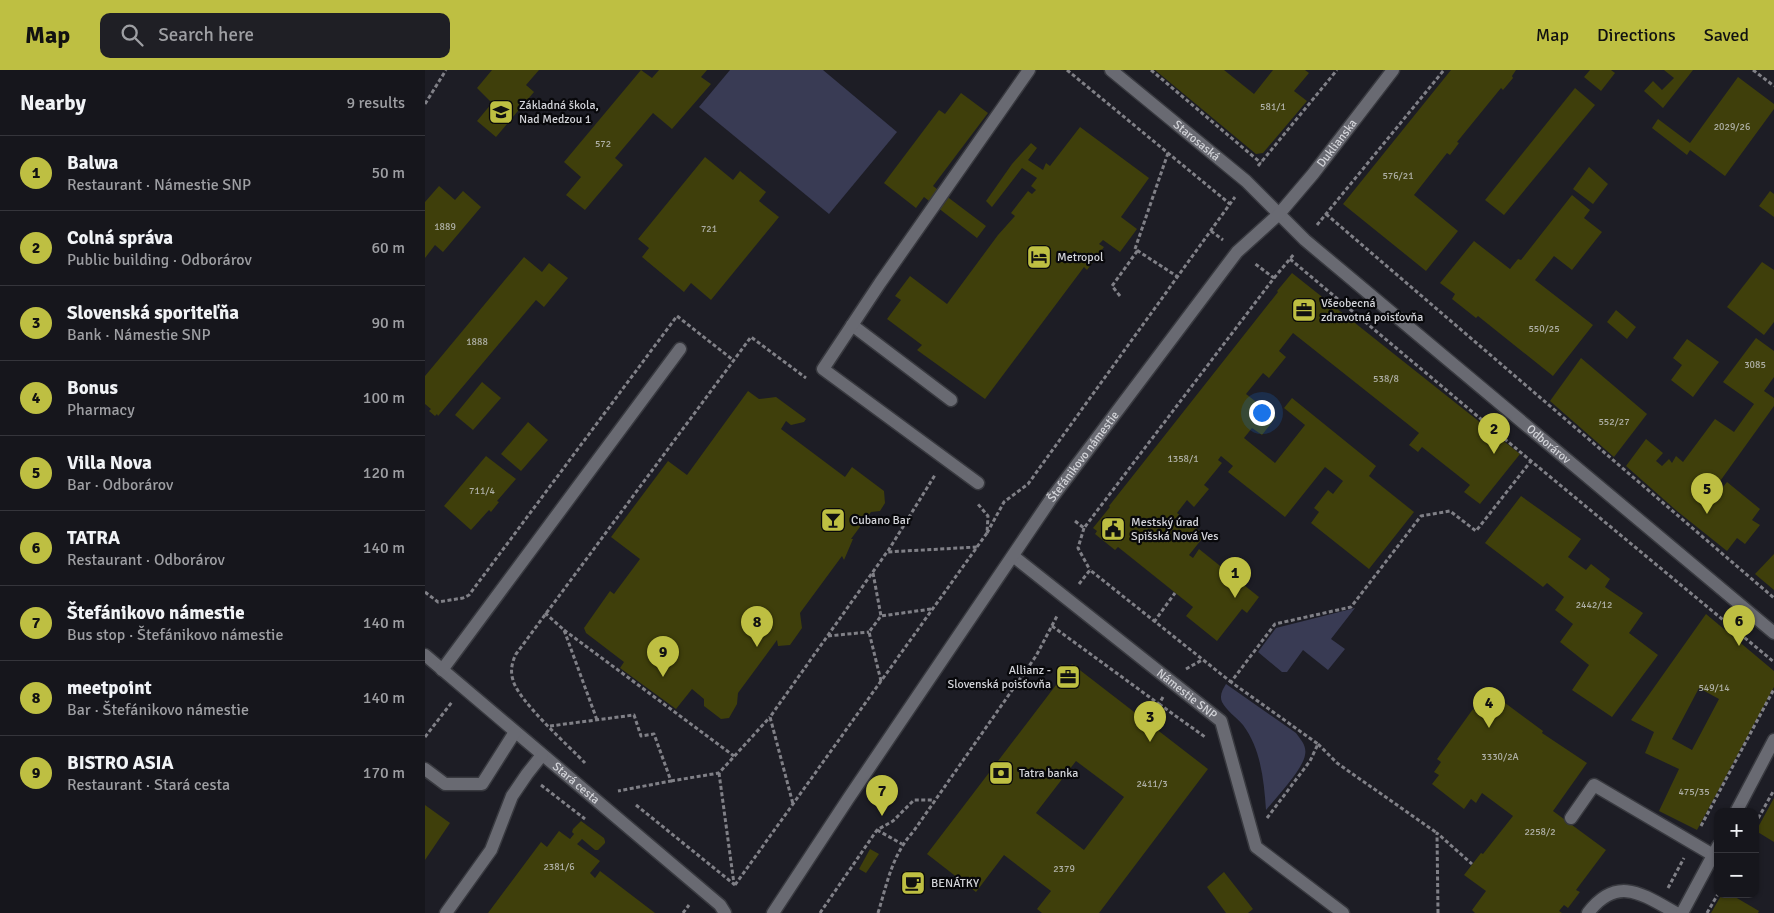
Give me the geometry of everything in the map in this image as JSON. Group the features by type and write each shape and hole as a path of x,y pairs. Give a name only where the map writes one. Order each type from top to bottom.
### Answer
{"street":[{"path":"978,483 823,369 1029,70"},
{"name":"Starosaská","path":"1111,70 1246,181 1279,214"},
{"name":"Duklianska","path":"1279,214 1313,174 1393,70"},
{"name":"Štefánikovo námestie","path":"773,913 1051,499 1237,252 1279,214"},
{"name":"Odborárov","path":"1279,214 1305,240 1774,633"},
{"path":"852,325 951,400"},
{"path":"442,670 680,348"},
{"name":"Námestie SNP","path":"1013,556 1221,721 1256,847 1343,913"},
{"name":"Stará cesta","path":"425,655 720,905 725,913"},
{"path":"425,769 445,784 482,784 515,732"},
{"path":"1738,808 1774,740"},
{"path":"446,913 491,850 512,796 542,754"},
{"path":"1571,818 1594,785 1692,844 1714,851"},
{"path":"1682,913 1714,853"},
{"path":"1588,913 1597,902 1609,894 1621,890 1632,890 1644,895 1676,913"}],"path":[{"path":"425,104 445,70"},
{"path":"735,885 987,534 1004,502 1028,484 1230,204 1067,70"},
{"path":"1151,70 1261,162 1337,70"},
{"path":"1444,70 1326,214 1774,598"},
{"path":"1753,70 1774,86"},
{"path":"1168,153 1135,249 1178,278"},
{"path":"1211,231 1274,278 1084,528 1077,548 1090,570 1154,622 1231,682 1318,744 1337,763 1437,833 1472,864"},
{"path":"1120,296 1112,286 1138,250"},
{"path":"1290,259 1774,662"},
{"path":"591,769 521,697 513,681 512,664 516,654 545,613 751,337"},
{"path":"1231,682 1275,624 1351,607 1421,516 1450,511 1476,531 1531,461"},
{"path":"618,791 719,773 770,717 873,573 935,475 943,480"},
{"path":"971,499 979,504 988,516 987,534"},
{"path":"1075,521 1084,528"},
{"path":"887,552 977,546"},
{"path":"1079,584 1090,570"},
{"path":"873,573 881,616"},
{"path":"1154,622 1175,593"},
{"path":"828,636 869,632 881,616 932,609"},
{"path":"545,613 564,630 735,756"},
{"path":"879,913 894,861 902,844 1036,656 1057,615"},
{"path":"564,630 597,720"},
{"path":"869,632 881,681"},
{"path":"1660,904 1774,689"},
{"path":"425,737 452,702"},
{"path":"1159,704 1211,742"},
{"path":"550,726 634,715 641,736 654,734 671,781"},
{"path":"770,717 793,804"},
{"path":"1253,837 1310,761 1318,744"},
{"path":"719,773 735,885"},
{"path":"612,786 626,798"},
{"path":"1759,817 1774,790"},
{"path":"820,913 877,830 893,821 914,800 935,800"},
{"path":"634,804 735,885"},
{"path":"877,830 902,844"},
{"path":"1437,833 1438,913"},
{"path":"1707,913 1716,898"},
{"path":"683,913 689,904"}],"shaded area":[{"path":"730,70 823,70 897,132 829,214 699,107"},
{"path":"1355,608 1331,639 1345,649 1328,670 1303,650 1287,672 1282,672 1258,652 1276,628"},
{"path":"1226,684 1296,733 1304,746 1305,755 1299,768 1266,810 1261,766 1254,744 1243,725 1229,711 1221,699"}],"building":[{"name":"Základná škola, Nad Medzou 1","path":"492,70 539,70 526,85 534,92 496,137 477,121 492,103 477,88"},
{"path":"641,70 652,78 659,70 707,70 701,77 711,84 672,129 653,113 615,158 623,165 585,210 566,195 581,177 564,162"},
{"path":"1155,70 1224,70 1254,94 1273,70 1305,70 1309,73 1294,91 1307,101 1263,153 1256,154"},
{"path":"1451,70 1516,70 1512,76 1513,78 1503,90 1501,88 1457,142 1459,143 1450,155 1447,153 1414,195 1458,231 1426,271 1343,204"},
{"path":"1590,70 1611,70 1615,73 1601,91 1584,77"},
{"path":"1664,70 1693,70 1663,108 1644,91 1653,81 1662,90 1674,78"},
{"path":"1738,77 1774,104 1774,109 1725,176 1690,150 1687,155 1652,128 1658,119 1690,143"},
{"path":"1575,88 1595,105 1504,215 1485,200"},
{"path":"961,93 988,113 933,186 986,226 977,238 924,197 916,208 884,183 939,110 945,114"},
{"name":"Metropol","path":"1080,127 1149,178 1121,217 1137,229 1120,252 1103,240 1099,244 1104,247 1087,270 1084,267 985,399 917,350 922,345 887,319 901,300 895,296 910,276 947,304 998,235 1015,216 1011,213 1028,191 1032,194 1036,190 1031,186 1037,178 1022,168 992,207 986,201 1012,164 1031,143 1037,148 1028,160 1043,170 1046,163 1050,166"},
{"path":"705,157 733,180 740,171 766,192 759,201 779,217 711,300 691,283 684,292 642,257 649,248 638,239"},
{"path":"1589,167 1608,184 1593,204 1573,189"},
{"path":"439,186 455,200 463,191 481,207 443,252 435,245 425,258 425,202"},
{"path":"1770,191 1774,194 1774,217 1759,206"},
{"path":"1572,195 1590,210 1584,218 1602,232 1572,270 1554,256 1535,280 1593,325 1553,376 1478,316 1476,318 1452,299 1455,294 1440,283 1474,241 1510,269 1518,259 1521,260"},
{"path":"524,257 542,272 549,263 568,278 544,307 536,300 438,416 437,414 435,416 425,404 425,376"},
{"path":"1762,262 1774,270 1774,322 1764,335 1727,307"},
{"path":"1292,273 1520,454 1480,504 1464,492 1470,485 1422,447 1418,452 1409,445 1419,433 1293,333 1279,351 1286,357 1269,378 1263,373 1246,394 1276,417 1262,435 1252,428 1244,438 1275,463 1305,425 1284,408 1292,398 1376,466 1369,476 1414,512 1369,569 1311,523 1319,512 1314,508 1328,490 1333,494 1343,481 1325,467 1285,517 1228,472 1233,466 1221,456 1218,460 1222,463 1204,485 1209,489 1194,507 1187,500 1177,513 1205,535 1189,555 1193,558 1199,549 1259,597 1247,613 1242,609 1217,641 1186,616 1193,607 1118,547 1115,550 1095,534 1097,531 1093,528"},
{"path":"1616,310 1636,327 1627,339 1607,322"},
{"path":"1756,338 1774,351 1774,377 1764,391 1774,398 1774,406 1718,484 1720,485 1716,490 1719,492 1727,482 1760,509 1752,520 1760,525 1745,544 1737,538 1727,551 1677,511 1626,466 1646,439 1663,453 1656,461 1662,466 1669,459 1672,463 1676,456 1683,462 1715,419 1734,432 1754,404 1723,382"},
{"path":"1687,339 1719,362 1693,397 1671,380 1682,365 1673,358"},
{"path":"1581,358 1647,414 1614,457 1550,401"},
{"path":"482,382 501,398 473,430 455,415"},
{"path":"748,391 759,399 776,397 806,419 804,422 791,425 786,421 781,429 845,477 852,467 884,491 885,503 880,511 871,512 851,539 853,539 844,560 842,556 800,613 802,628 790,645 778,646 777,640 738,693 737,704 729,718 721,719 704,706 704,699 692,689 676,709 620,668 624,662 586,633 584,628 610,591 614,594 640,559 611,537 668,461 687,475"},
{"path":"528,422 548,440 521,471 501,454"},
{"path":"486,456 516,479 497,501 499,502 491,512 489,510 471,530 444,506"},
{"path":"1521,496 1581,539 1568,557 1586,570 1591,564 1610,579 1605,587 1643,613 1629,633 1658,655 1612,717 1572,690 1589,665 1560,642 1573,624 1555,610 1564,597 1547,583 1543,587 1485,543"},
{"path":"1774,554 1774,590 1755,574"},
{"path":"1706,614 1774,671 1774,687 1697,830 1659,811 1679,769 1645,753 1654,732 1631,720","holes":["1699,688 1719,699 1692,750 1672,739"]},
{"path":"1072,664 1208,769 1099,913 1042,913 1037,909 1051,891 1004,855 976,892 927,854","holes":["1076,761 1124,797 1084,850 1036,813"]},
{"path":"1497,697 1543,731 1542,733 1587,763 1553,811 1606,850 1576,890 1580,892 1568,908 1564,905 1559,911 1562,913 1475,913 1472,910 1486,891 1464,875 1513,816 1482,793 1476,803 1471,799 1464,809 1432,784 1439,775 1434,772 1441,762 1437,759 1473,709 1478,713 1485,704 1490,707"},
{"path":"1774,798 1774,842 1759,833 1759,826"},
{"path":"425,805 450,823 425,860"},
{"path":"581,821 604,838 605,841 598,850 595,850 582,839 577,844 600,861 590,873 595,878 600,871 655,913 488,913 541,842 547,847 559,831 570,839 574,834 572,832 573,829"},
{"path":"870,849 879,854 866,873 859,869"},
{"path":"1224,872 1253,909 1248,913 1226,913 1207,887"},
{"path":"1720,898 1737,898 1759,911 1758,913 1711,913"}],"place":[{"name":"Základná škola, Nad Medzou 1","path":"501,112"},
{"name":"Metropol","path":"1039,257"},
{"name":"Všeobecná zdravotná poisťovňa","path":"1304,310"},
{"name":"Colná správa","path":"1494,454"},
{"name":"Villa Nova","path":"1707,514"},
{"name":"Cubano Bar","path":"833,520"},
{"name":"Mestský úrad Spišská Nová Ves","path":"1113,529"},
{"name":"Balwa","path":"1235,598"},
{"name":"TATRA","path":"1739,646"},
{"name":"meetpoint","path":"757,647"},
{"name":"BISTRO ASIA","path":"663,677"},
{"name":"Allianz - Slovenská poisťovňa","path":"1068,677"},
{"name":"Bonus","path":"1489,728"},
{"name":"Slovenská sporiteľňa","path":"1150,742"},
{"name":"Tatra banka","path":"1001,773"},
{"name":"Štefánikovo námestie","path":"882,816"},
{"name":"BENÁTKY","path":"913,883"}]}
